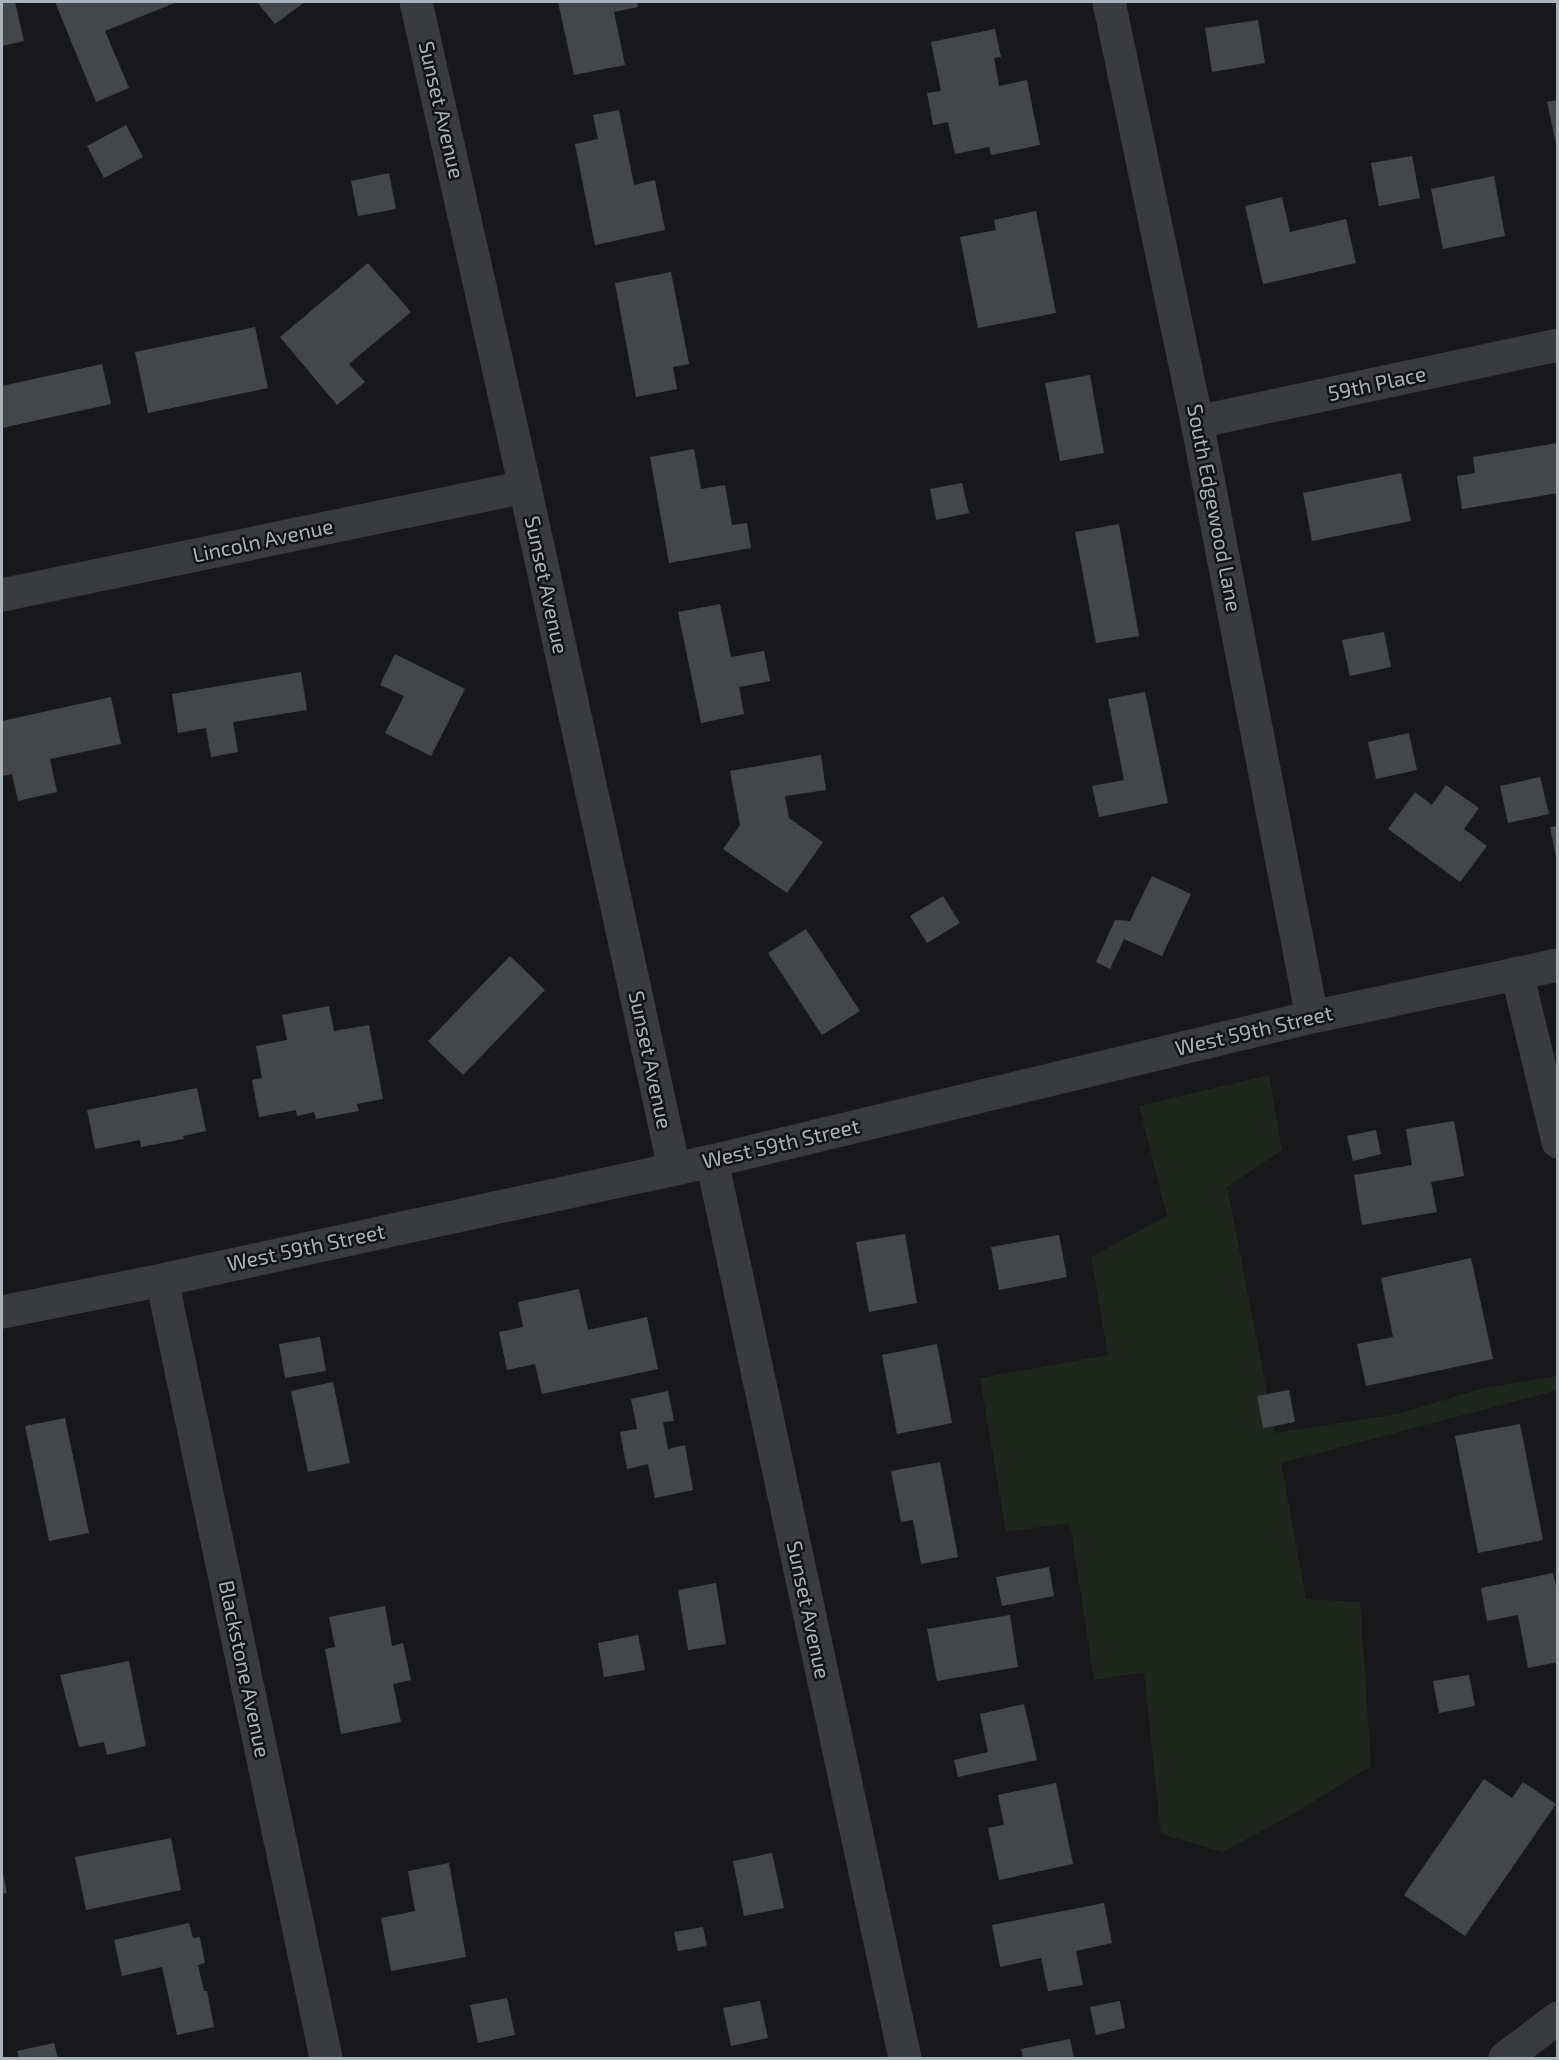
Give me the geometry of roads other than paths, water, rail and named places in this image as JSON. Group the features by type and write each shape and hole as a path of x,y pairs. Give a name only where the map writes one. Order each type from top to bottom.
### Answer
{"street":[{"name":"Sunset Avenue","path":"416,2 674,1168"},
{"name":"South Edgewood Lane","path":"1109,2 1197,422 1312,1017"},
{"name":"59th Place","path":"1197,422 1557,345"},
{"name":"Lincoln Avenue","path":"2,595 525,487"},
{"name":"West 59th Street","path":"2,1312 162,1280 712,1161 1312,1017 1557,965"},
{"path":"1517,973 1557,1142"},
{"name":"Sunset Avenue","path":"712,1161 905,2058"},
{"name":"Blackstone Avenue","path":"162,1280 326,2058"},
{"path":"1505,2058 1557,2019"}]}
